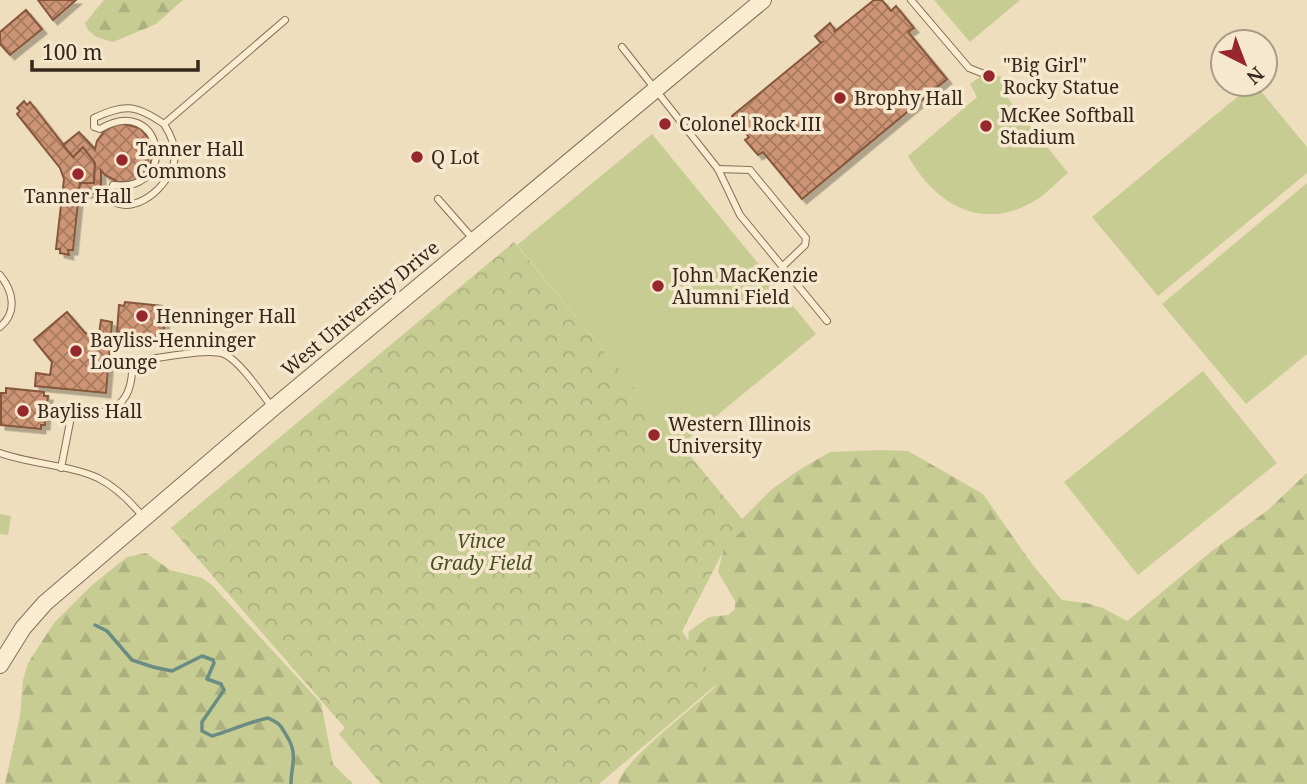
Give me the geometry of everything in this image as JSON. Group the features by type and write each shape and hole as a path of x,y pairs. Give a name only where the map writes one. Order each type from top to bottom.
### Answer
{"street":[{"name":"West University Drive","path":"0,665 23,628 45,603 273,408 763,0"}],"lane":[{"path":"911,0 970,68 984,74"},
{"path":"164,124 285,20"},
{"path":"622,47 718,169 740,215 827,321"},
{"path":"131,107 164,124 175,153 167,178 157,191 141,201 120,205 113,202 110,193 113,185 136,184 153,169 157,156 155,142 149,130 130,120 100,129 94,127 94,118 115,109 131,107"},
{"path":"718,169 750,170 806,238 805,245 782,267"},
{"path":"438,199 474,240"},
{"path":"0,275 11,290 12,301 10,312 0,327"},
{"path":"132,360 150,360 187,353 223,354 234,362 273,408"},
{"path":"61,468 71,417 114,410 128,394 132,373 139,365 150,360"},
{"path":"0,453 97,478 128,499 144,518"}],"green space":[{"path":"104,0 183,0 156,24 113,42 96,37 85,23"},
{"path":"934,0 1020,0 970,42"},
{"name":"McKee Softball Stadium","path":"984,74 1006,77 1015,86 1007,97 1068,173 1039,198 1019,209 1000,214 981,214 948,201 919,174 908,156 977,97 970,84"},
{"path":"1236,98 1267,98 1307,147 1307,173 1158,296 1092,217"},
{"path":"652,134 816,334 681,445 517,245"},
{"path":"1307,183 1307,354 1246,404 1162,304"},
{"name":"Vince Grady Field","path":"514,242 748,526 727,544 682,631 717,684 599,784 381,784 339,734 345,728 171,528"},
{"path":"1203,371 1277,463 1138,575 1064,482"},
{"path":"908,451 983,494 1032,564 1062,600 1103,608 1127,621 1213,550 1268,510 1307,473 1307,784 618,784 622,774 645,749 716,686 694,654 688,639 689,631 709,617 728,615 735,609 735,601 718,572 724,547 734,527 771,490 830,452"},
{"path":"0,514 11,516 8,535 0,534"},
{"path":"146,553 170,570 202,578 211,584 321,703 333,764 353,784 5,784 28,663 54,623 91,586 127,557"}],"building":[{"path":"38,0 76,0 53,20"},
{"name":"Brophy Hall","path":"874,0 882,0 891,11 896,6 914,28 908,32 947,79 802,199 763,152 758,155 745,140 749,137 732,116 822,42 815,36 830,23 834,32"},
{"path":"26,10 42,29 10,55 0,44 0,32"},
{"name":"Tanner Hall","path":"24,101 27,105 30,102 73,157 83,147 95,163 94,183 80,183 73,250 68,250 69,255 56,249 64,179 60,168 17,114 20,111 17,108"},
{"name":"Tanner Hall Commons","path":"119,123 140,128 151,141 153,155 149,169 132,182 118,182 101,170 101,195 79,192 80,183 94,183 95,163 83,147 73,157 63,145 79,132 95,149 105,130"},
{"name":"Henninger Hall","path":"125,302 162,306 162,309 166,309 163,337 159,337 159,340 120,337 120,332 117,332 119,305 124,306"},
{"name":"Bayliss-Henninger Lounge","path":"67,312 85,333 99,334 101,320 112,322 106,393 35,386 36,373 50,375 52,362 34,340"},
{"name":"Bayliss Hall","path":"6,388 44,392 44,396 48,396 45,425 41,425 41,429 1,425 1,393 6,393"}],"waterway":[{"path":"95,625 107,631 132,660 153,667 172,671 202,656 213,660 207,679 221,684 224,690 202,722 202,731 212,736 268,718 276,722 281,726 293,750 291,784"}],"place":[{"name":"\"Big Girl\" Rocky Statue","path":"989,76"},
{"name":"Brophy Hall","path":"840,98"},
{"name":"Colonel Rock III","path":"665,124"},
{"name":"McKee Softball Stadium","path":"986,126"},
{"name":"Q Lot","path":"417,157"},
{"name":"Tanner Hall Commons","path":"122,160"},
{"name":"Tanner Hall","path":"78,174"},
{"name":"John MacKenzie Alumni Field","path":"658,286"},
{"name":"Henninger Hall","path":"142,316"},
{"name":"Bayliss-Henninger Lounge","path":"76,351"},
{"name":"Bayliss Hall","path":"23,411"},
{"name":"Western Illinois University","path":"654,435"}]}
